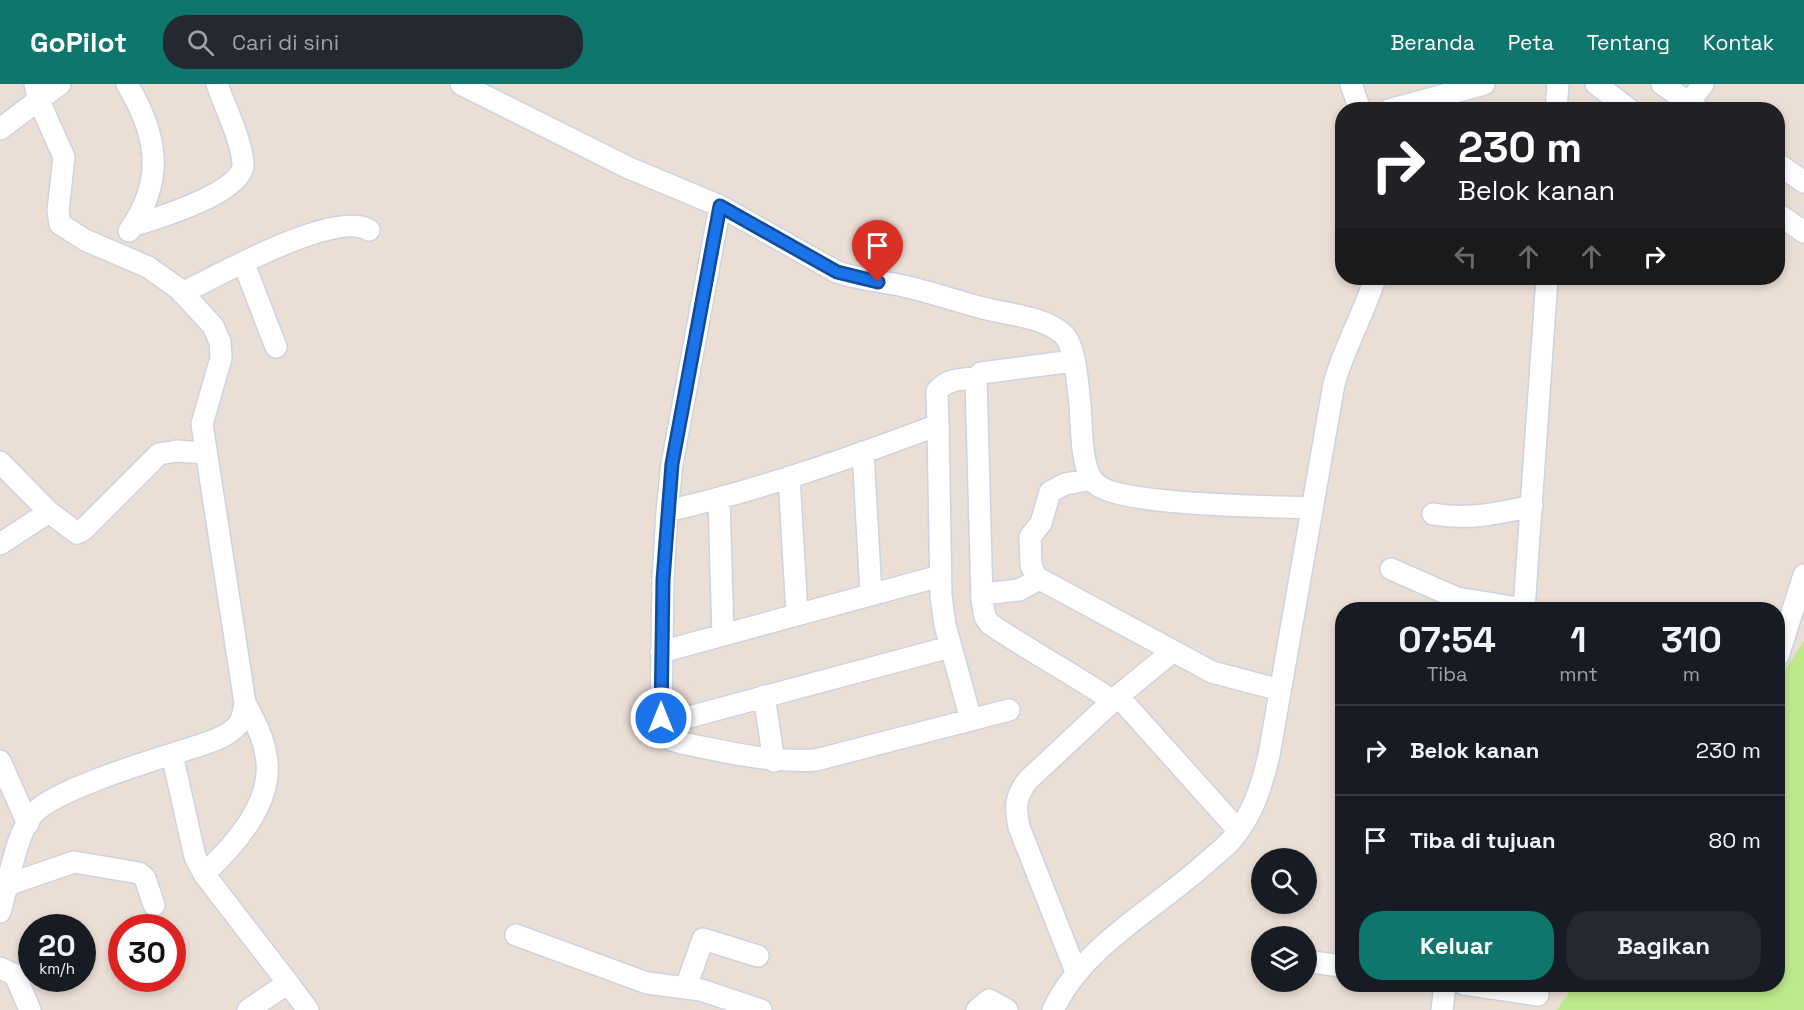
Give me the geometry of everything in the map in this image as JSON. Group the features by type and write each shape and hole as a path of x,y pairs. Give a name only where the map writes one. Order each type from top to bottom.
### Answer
{"street":[{"path":"0,129 37,92 60,84"},
{"path":"115,251 149,196 154,172 153,150 148,126 128,84"},
{"path":"132,226 175,212 222,190 239,178 243,163 217,84"},
{"path":"461,84 629,168 720,206 837,272 856,279 900,285 1031,319 1065,336 1073,361 1088,472 1092,479 1104,489 1133,496 1311,508"},
{"path":"1351,84 1357,102"},
{"path":"1418,102 1484,84"},
{"path":"1557,102 1558,84"},
{"path":"1596,84 1620,102"},
{"path":"1662,84 1688,102"},
{"path":"1696,102 1703,84"},
{"path":"0,912 16,851 31,815 40,807 57,797 223,736 237,726 243,717 245,703 202,424 222,350 213,326 182,293 148,267 85,240 60,224 58,212 64,157 37,92"},
{"path":"1785,169 1804,182"},
{"path":"720,206 672,464 661,652 663,724 672,740 774,761 816,760 1009,710"},
{"path":"1785,219 1804,232"},
{"path":"182,293 298,237 326,228 352,224 369,230"},
{"path":"244,264 276,347"},
{"path":"1053,1010 1062,991 1076,972 1104,945 1180,887 1238,830 1249,815 1260,789 1269,755 1311,508 1339,366 1373,285"},
{"path":"1525,602 1547,285"},
{"path":"971,720 950,647 940,576 937,391 945,383 958,379 976,378 981,373 1073,361"},
{"path":"976,378 982,594 985,617 990,624 1116,698 1238,830"},
{"path":"668,511 789,477 939,425"},
{"path":"0,462 49,512 74,532 80,532 159,454 177,451 206,453"},
{"path":"863,452 871,594"},
{"path":"789,477 797,614"},
{"path":"1092,479 1065,484 1050,492 1041,523 1030,537 1033,574 1212,672 1280,690"},
{"path":"719,498 723,634"},
{"path":"1433,514 1455,518 1481,518 1532,506"},
{"path":"0,544 49,512"},
{"path":"1391,569 1456,598 1481,602"},
{"path":"1785,634 1804,575"},
{"path":"661,652 940,576"},
{"path":"982,594 1019,590 1039,579"},
{"path":"663,724 950,647"},
{"path":"1076,972 1049,897 1019,827 1017,794 1028,780 1116,698 1172,652"},
{"path":"764,696 774,761"},
{"path":"204,874 236,841 264,792 268,775 266,756 258,728 245,703"},
{"path":"172,754 192,847 204,874 308,1010"},
{"path":"0,761 28,824"},
{"path":"7,885 66,864 80,862 139,873 145,878 154,905"},
{"path":"516,935 647,983 686,987 761,1010"},
{"path":"686,987 703,939 758,956"},
{"path":"1317,963 1335,965"},
{"path":"0,968 15,975 30,1010"},
{"path":"248,1010 288,983"},
{"path":"1442,1010 1444,992"},
{"path":"1518,992 1538,995"},
{"path":"977,1010 989,1000 1008,1010"}],"green space":[{"path":"1804,641 1804,1010 1557,1010 1569,992 1785,992 1785,670"}],"route":[{"path":"661,718 663,580 672,464 702,313 720,206 837,272 856,279 878,282"}]}
